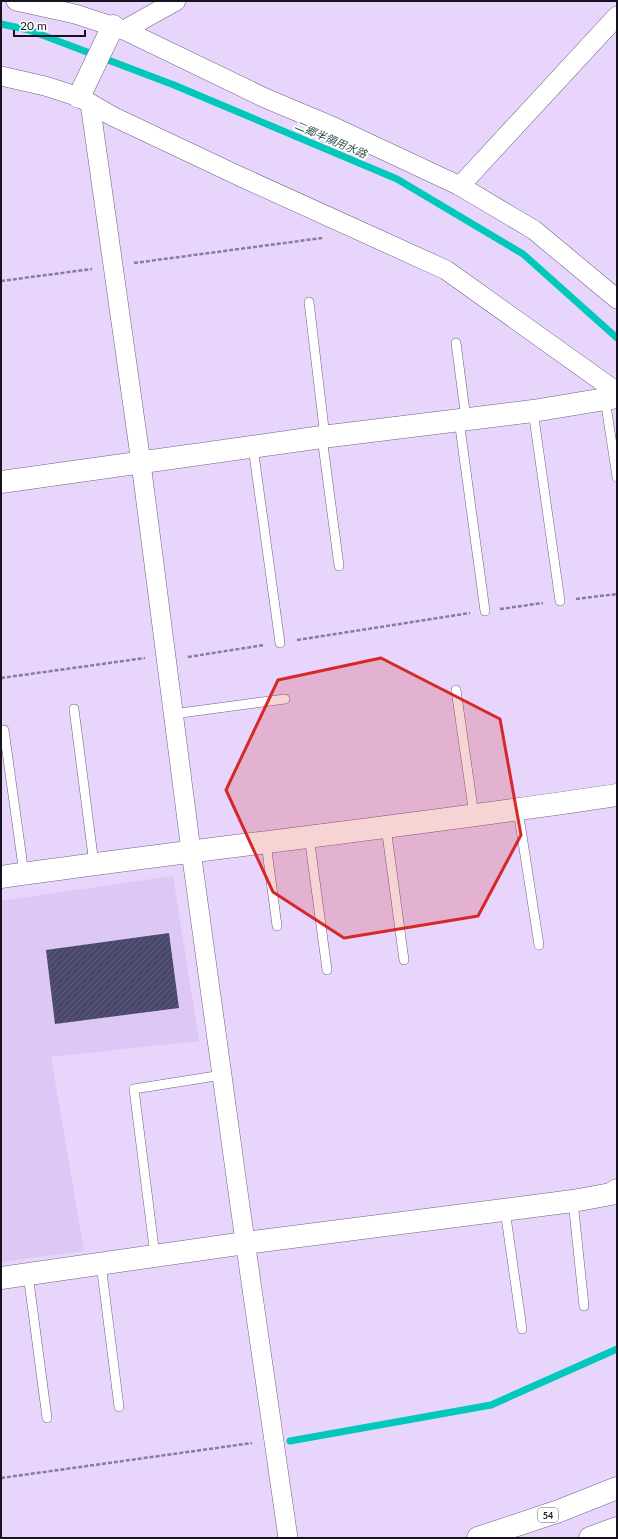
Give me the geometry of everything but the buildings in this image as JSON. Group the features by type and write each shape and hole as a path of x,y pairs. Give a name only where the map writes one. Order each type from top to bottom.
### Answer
{"street":[{"path":"16,1 92,19 115,32 363,140 460,186 534,230 617,299"},
{"path":"88,1 92,19"},
{"path":"176,1 115,32 85,95 113,266 141,463 191,851 245,1243 288,1538"},
{"path":"611,1 617,8"},
{"path":"460,186 617,16"},
{"path":"1,76 85,95 112,116 446,270 613,396"},
{"path":"1,482 323,437 533,411 613,396"},
{"path":"1,877 191,851 266,843 309,836 518,810 617,795"},
{"path":"1,1278 245,1243 573,1201 611,1194 617,1190"},
{"name":"54","path":"478,1538 559,1512 617,1488"},
{"path":"590,1538 617,1528"}],"lane":[{"path":"309,302 338,566"},
{"path":"456,343 462,419 485,611"},
{"path":"613,396 617,477"},
{"path":"533,411 560,601"},
{"path":"253,447 280,643"},
{"path":"456,690 474,815"},
{"path":"173,714 285,699"},
{"path":"74,709 94,864"},
{"path":"4,730 24,874"},
{"path":"518,810 539,945"},
{"path":"386,827 404,960"},
{"path":"309,836 327,970"},
{"path":"266,843 278,926"},
{"path":"155,1256 134,1089 222,1075"},
{"path":"573,1201 584,1306"},
{"path":"505,1210 522,1329"},
{"path":"101,1263 119,1408"},
{"path":"28,1274 46,1418"}],"path":[{"path":"1,281 332,237 347,225"},
{"path":"166,661 485,611 617,594"},
{"path":"1,678 146,658"},
{"path":"1,1478 255,1442"}],"highlighted area":[{"path":"381,658 500,719 521,835 478,916 344,938 273,892 226,790 278,680"}],"shaded area":[{"path":"173,876 199,1041 51,1057 84,1251 1,1262 1,901"}],"waterway":[{"name":"二郷半領用水路","path":"1,24 29,30 174,85 397,179 523,254 617,338"},
{"path":"290,1441 491,1405 617,1349"}]}
